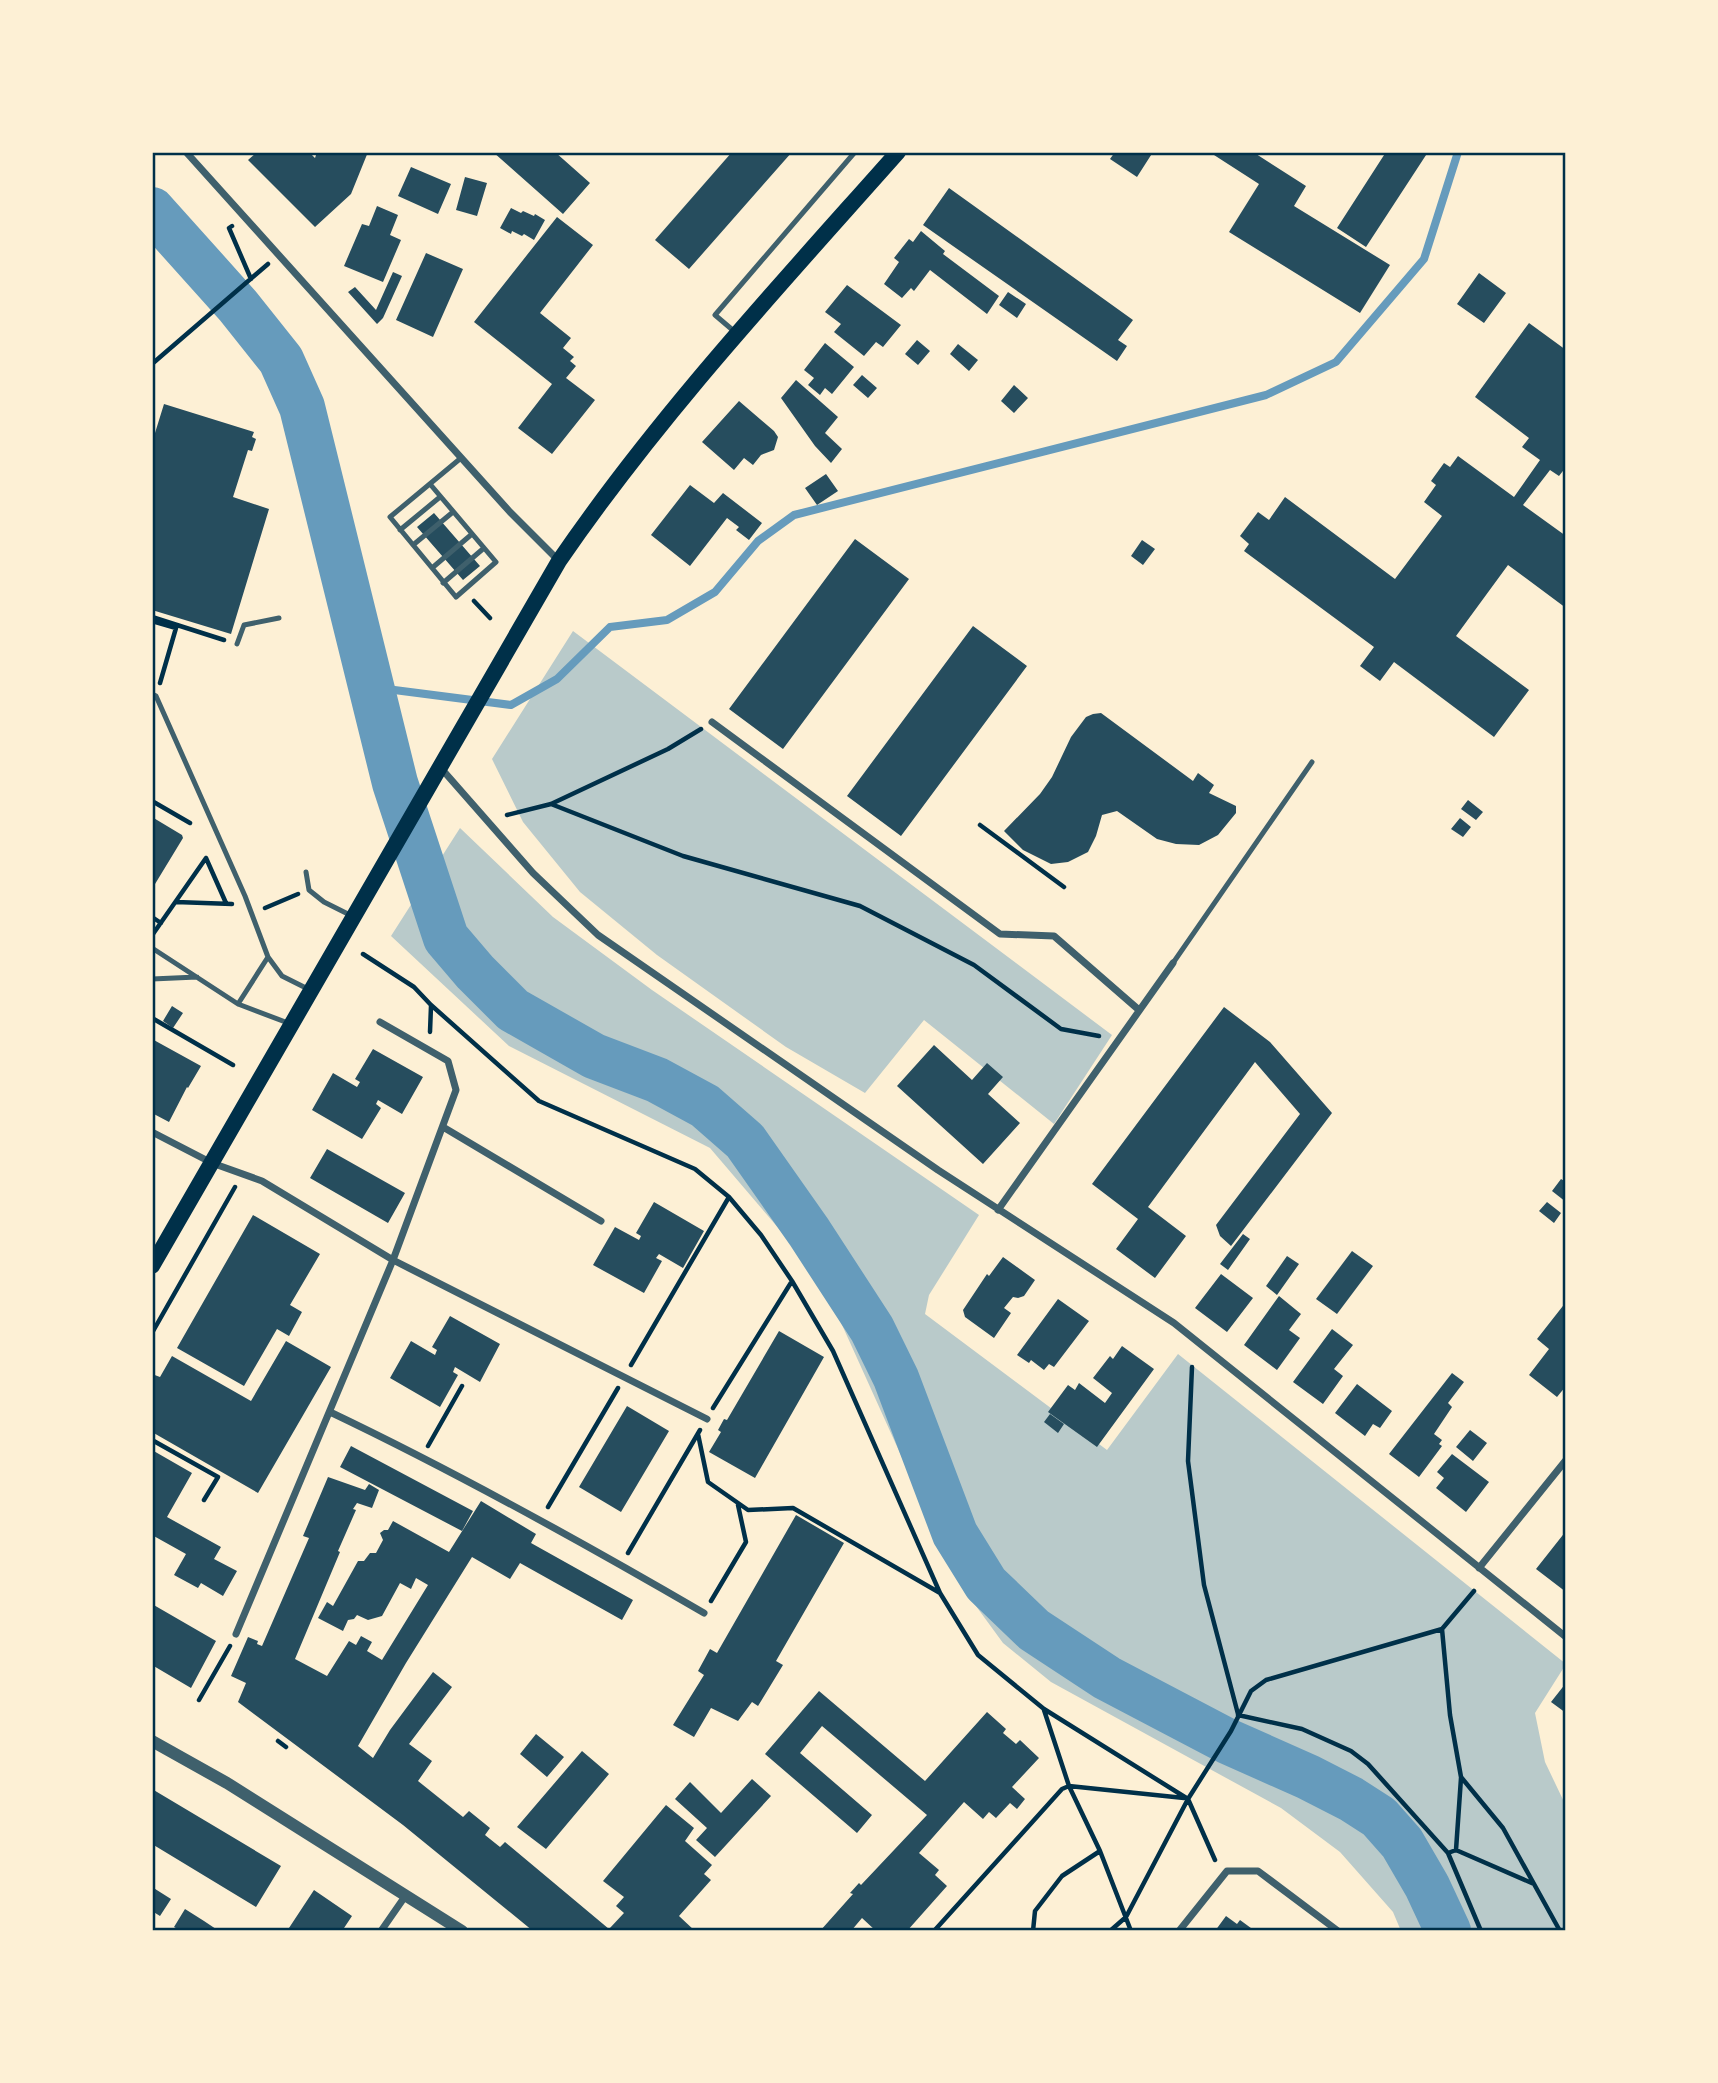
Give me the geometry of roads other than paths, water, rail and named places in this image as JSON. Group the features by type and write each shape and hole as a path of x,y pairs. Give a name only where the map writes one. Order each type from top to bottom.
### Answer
{"main road":[{"path":"152,1266 559,561 589,517 674,408 898,152"}],"street":[{"path":"186,152 461,458 559,561"},
{"path":"712,722 1000,934 1054,936 1139,1010"},
{"path":"440,767 533,873 598,935 999,1210 1174,1323 1566,1637"},
{"path":"999,1210 1173,963"},
{"path":"236,1634 393,1260 456,1090 447,1061 380,1023"},
{"path":"443,1127 601,1221"},
{"path":"152,1132 212,1163 262,1181 393,1260 707,1419"},
{"path":"330,1412 422,1456 622,1563 704,1613"},
{"path":"1479,1568 1566,1460"},
{"path":"152,1741 227,1783 462,1931"},
{"path":"1179,1931 1227,1871 1258,1871 1338,1931"},
{"path":"381,1931 405,1895"}],"lane":[{"path":"737,334 715,315 855,152"},
{"path":"430,485 496,562 456,597 390,517 461,458"},
{"path":"400,530 440,496"},
{"path":"413,545 453,512"},
{"path":"432,568 472,534"},
{"path":"443,583 484,548"},
{"path":"237,644 244,625 279,618"},
{"path":"154,695 248,905 268,957 282,976 310,990"},
{"path":"1173,963 1312,762"},
{"path":"306,872 309,890 324,902 353,917"},
{"path":"152,948 238,1004 291,1024"},
{"path":"238,1004 268,957"},
{"path":"152,979 197,977"}],"waterway":[{"path":"371,687 511,705 557,679 610,627 667,620 715,592 758,541 794,515 1266,395 1336,362 1424,259 1458,152"},
{"path":"152,210 238,306 281,360 302,407 395,783 446,938 513,1010 594,1056 657,1080 705,1106 745,1141 872,1329 896,1378 955,1534 986,1584 1034,1630 1107,1678 1227,1741 1308,1777 1379,1817 1402,1843 1427,1886 1448,1931"}]}
